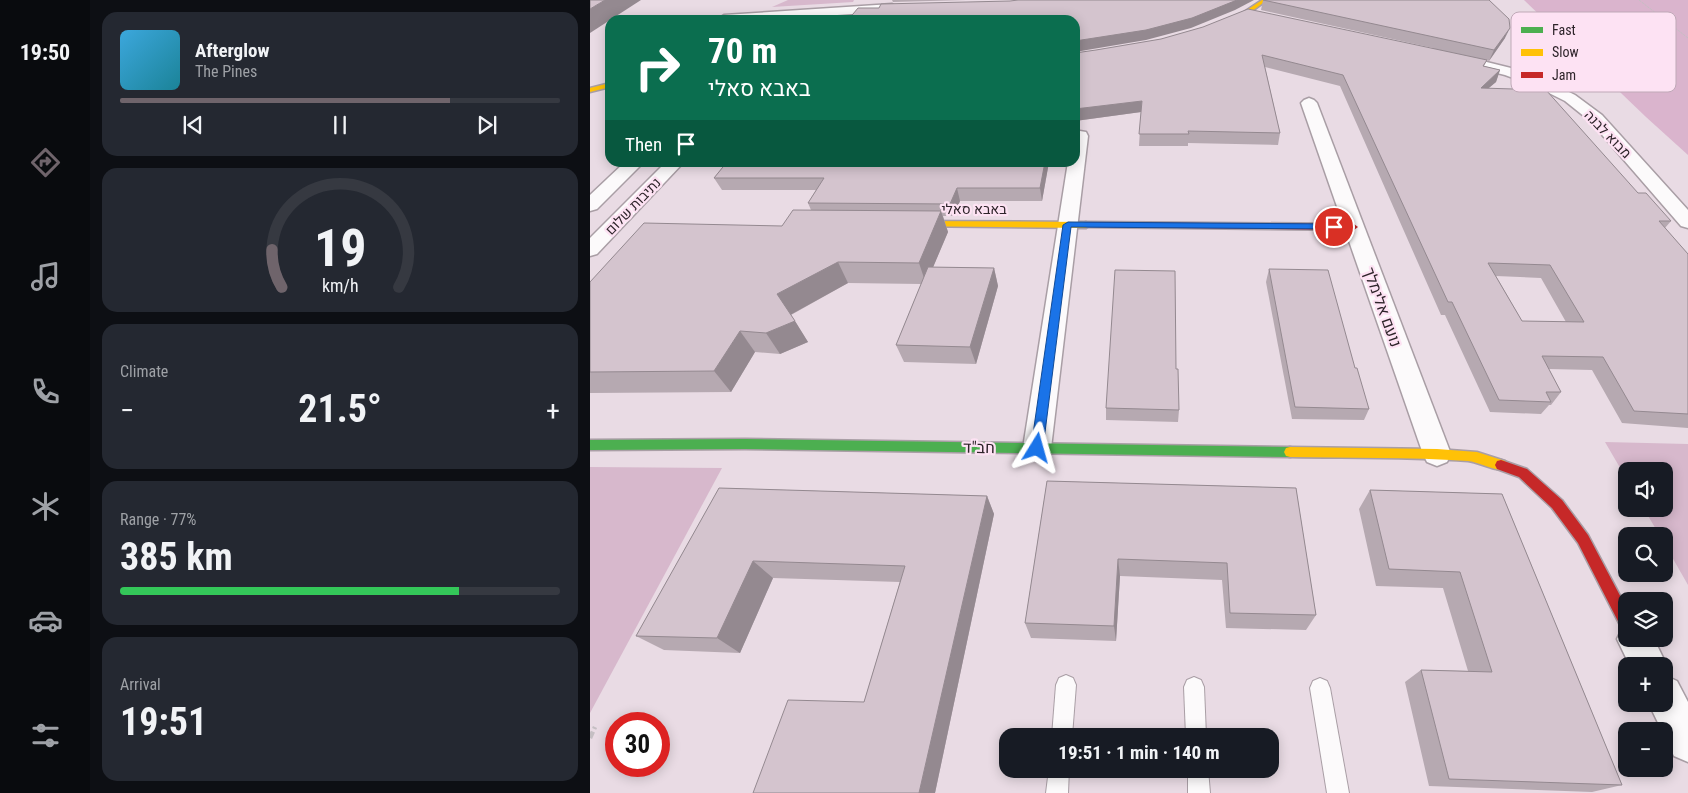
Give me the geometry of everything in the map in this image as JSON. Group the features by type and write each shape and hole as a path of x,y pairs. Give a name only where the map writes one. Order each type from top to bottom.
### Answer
{"street":[{"path":"1204,31 1246,13 1265,0"},
{"path":"762,15 868,4 904,8"},
{"path":"725,15 726,6"},
{"path":"1246,13 1266,18"},
{"name":"מבוא לבנה","path":"1432,53 1511,72"},
{"path":"590,90 605,86"},
{"name":"מבוא לבנה","path":"1558,92 1570,98 1596,118 1688,222"},
{"path":"590,97 605,97"},
{"name":"נועם אלימלך","path":"1308,103 1437,454"},
{"name":"נתיבות שלום","path":"590,205 631,167"},
{"name":"נתיבות שלום","path":"590,250 671,167"},
{"path":"1037,448 1076,167"},
{"name":"באבא סאלי","path":"893,223 1354,227"},
{"name":"חב\"ד","path":"590,445 746,444 1399,453 1477,457 1523,474 1557,504 1584,539 1618,606"},
{"path":"1673,712 1688,742"}],"lane":[{"path":"1063,728 1066,685"},
{"path":"1194,687 1196,728"},
{"path":"1320,688 1338,793"},
{"path":"1057,793 1058,778"},
{"path":"1198,778 1199,793"}],"path":[{"path":"1639,0 1654,12"},
{"path":"1676,29 1688,38"},
{"path":"590,738 596,727"}],"shaded area":[{"path":"788,0 854,0 853,2 772,7"},
{"path":"1524,0 1688,0 1688,155 1620,92 1676,92 1676,12 1537,12"},
{"path":"1605,442 1688,444 1688,585 1673,559 1673,527 1655,527 1649,517 1673,517 1673,462 1618,462 1618,464"},
{"path":"590,467 722,468 590,713"}],"building":[{"path":"590,0 605,0 590,9"},
{"path":"1237,0 1192,18 1146,30 1080,40 1080,15 852,15 858,8 879,8 881,4 1010,1"},
{"path":"1263,0 1489,0 1509,19 1510,28 1494,50"},
{"path":"1248,9 1487,60 1483,66 1500,70 1481,88 1511,89 1511,92 1548,92 1638,193 1646,193 1671,221 1659,221 1688,254 1688,414 1634,411 1603,357 1542,356 1561,392 1546,392 1551,402 1499,400 1452,302 1448,302 1343,75 1262,55 1280,133 1188,131 1189,134 1139,134 1142,101 1080,108 1080,52 1161,39 1203,27","holes":["1488,263 1550,265 1584,322 1522,321"]},
{"path":"723,167 1044,167 1040,188 957,188 950,204 808,203 824,178 714,178"},
{"path":"793,210 941,211 919,263 838,262 777,294 795,321 766,333 740,331 714,371 590,372 590,282 644,223 782,226"},
{"path":"928,267 994,268 970,347 896,345"},
{"path":"1269,269 1328,270 1355,368 1357,368 1369,409 1295,407"},
{"path":"1115,270 1175,271 1176,369 1178,369 1179,410 1106,408"},
{"path":"1047,481 1296,488 1316,615 1230,613 1227,563 1118,559 1114,626 1025,623"},
{"path":"719,488 987,496 919,793 753,793 788,700 864,702 905,566 753,561 717,638 636,636"},
{"path":"1370,490 1502,494 1622,785 1449,779 1421,670 1492,672 1460,572 1389,569"}],"traffic: fast":[{"path":"590,445 745,444 1290,452"}],"traffic: slow":[{"path":"1218,25 1246,13 1265,0"},
{"path":"590,90 605,86"},
{"path":"908,224 1086,225"},
{"path":"1290,452 1437,454 1477,457 1501,465"}],"traffic: jam":[{"path":"1086,225 1354,227"},
{"path":"1501,465 1523,473 1557,504 1583,539 1618,607"}],"route":[{"path":"1037,448 1068,225 1334,227"}]}
